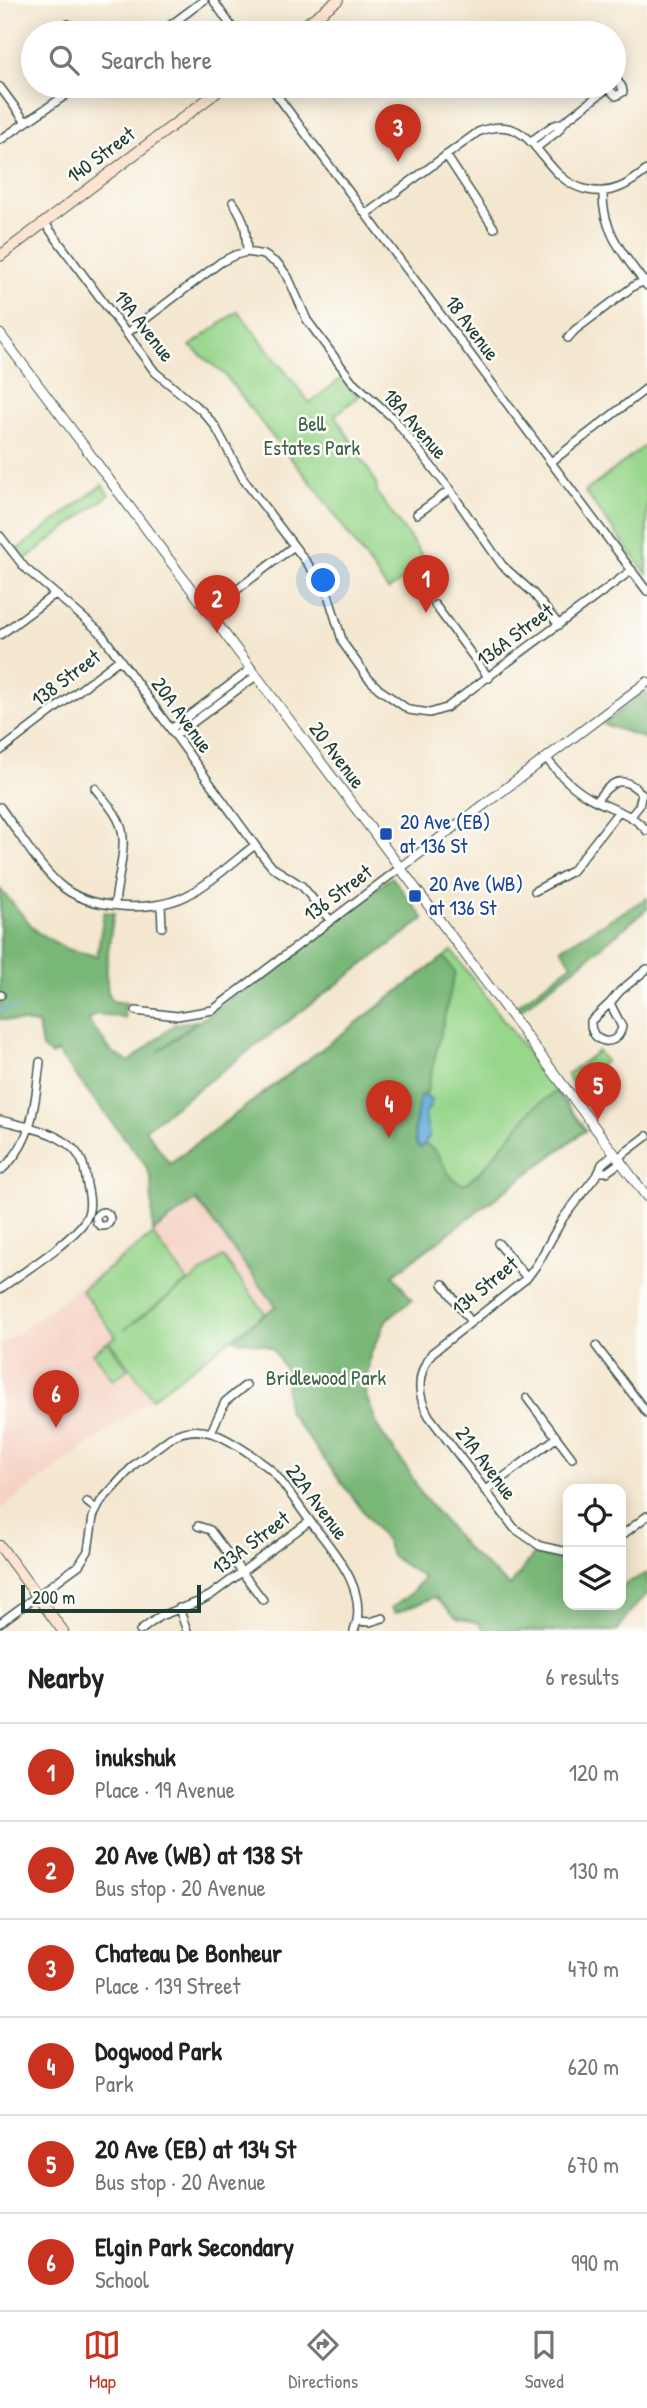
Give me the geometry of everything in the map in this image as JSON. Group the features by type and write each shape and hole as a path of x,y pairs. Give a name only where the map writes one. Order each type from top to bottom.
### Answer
{"main road":[{"path":"310,21 338,0"},
{"name":"140 Street","path":"0,256 209,98"},
{"path":"0,1546 63,1631"}],"street":[{"path":"176,21 204,0"},
{"path":"213,0 228,21"},
{"path":"0,87 25,121"},
{"path":"0,140 60,98"},
{"name":"18 Avenue","path":"279,98 647,591"},
{"path":"533,145 558,131 565,121 593,98"},
{"path":"366,214 478,132 492,126 504,126 521,132 571,186 603,192 618,189 647,170"},
{"path":"446,155 494,229"},
{"path":"568,338 635,285 646,283 610,234 603,211 603,192"},
{"path":"127,333 221,262 247,252 246,225 243,215 233,202"},
{"name":"19A Avenue","path":"44,222 155,372 202,411 215,426 244,480 326,589 339,634 349,652 379,689 404,708 414,712"},
{"name":"18A Avenue","path":"247,252 264,255 279,265 288,277 301,310 352,381 394,419 450,490 502,565 533,593 559,625"},
{"name":"20 Avenue","path":"0,334 647,1197"},
{"path":"551,462 647,388"},
{"path":"417,514 450,490"},
{"name":"20A Avenue","path":"0,536 25,568 95,627 272,867 302,886 330,920"},
{"path":"208,612 295,546"},
{"name":"136A Street","path":"414,712 430,713 446,708 632,570"},
{"path":"0,635 55,593"},
{"path":"435,605 489,678"},
{"name":"138 Street","path":"0,751 120,659"},
{"path":"173,732 253,673"},
{"name":"136 Street","path":"136,1011 177,1016 213,1010 647,682"},
{"path":"546,758 574,788 631,816 647,831"},
{"path":"596,801 606,788 625,781 634,785 642,794 639,806 631,816"},
{"path":"95,788 114,813 121,828 122,845 115,905"},
{"path":"0,807 57,883 81,898 115,905 161,904 191,893 255,845"},
{"path":"535,891 572,871 619,811"},
{"path":"161,904 162,927"},
{"path":"610,1003 622,1027 620,1036 606,1042 595,1037 591,1021 620,991 647,970"},
{"path":"0,1171 19,1152 29,1128 40,1062"},
{"path":"0,1120 65,1142 76,1152 82,1163 92,1217 0,1290"},
{"name":"134 Street","path":"419,1388 422,1369 432,1353 527,1278 563,1218 599,1172 607,1172 618,1158 647,1136"},
{"path":"498,1243 527,1278"},
{"path":"443,1284 471,1322"},
{"path":"596,1346 647,1413"},
{"path":"0,1623 73,1571 84,1559 90,1543 96,1509 124,1474 177,1434 194,1429 211,1432 225,1402 246,1385"},
{"name":"21A Avenue","path":"419,1388 429,1416 514,1528 540,1546 563,1551"},
{"path":"527,1398 572,1458"},
{"name":"22A Avenue","path":"211,1432 237,1445 272,1471 336,1556 349,1579 359,1608 358,1621"},
{"path":"485,1491 556,1438"},
{"path":"87,1502 96,1509"},
{"path":"626,1532 647,1516"},
{"name":"133A Street","path":"140,1631 160,1616 211,1595 310,1521"},
{"path":"198,1526 210,1530 263,1600"},
{"path":"179,1608 187,1631"},
{"path":"354,1631 358,1621 370,1622 383,1618"}],"shaded area":[{"path":"196,1200 276,1307 0,1510 0,1346"}],"green space":[{"name":"Bell Estates Park","path":"238,311 310,403 343,377 359,396 335,415 376,482 377,493 428,563 425,586 431,594 424,600 407,577 388,590 314,486 225,375 190,346"},
{"path":"647,444 647,574 585,492"},
{"path":"102,485 109,495 24,560 17,550"},
{"path":"647,691 647,739 603,724"},
{"name":"Bridlewood Park","path":"392,877 424,919 145,1129 170,1164 444,957 455,972 426,1095 420,1097 415,1128 417,1146 422,1147 424,1143 432,1149 452,1178 466,1184 482,1170 533,1108 556,1091 585,1130 393,1275 412,1300 387,1319 370,1355 365,1393 379,1429 408,1470 421,1494 470,1552 510,1586 535,1553 563,1560 563,1610 626,1610 626,1584 647,1573 647,1594 628,1614 618,1631 485,1631 479,1623 457,1618 435,1597 395,1613 391,1608 408,1596 424,1578 391,1556 387,1543 287,1410 286,1371 273,1349 233,1339 276,1306 196,1200 153,1232 151,1178 144,1163 57,1052 51,1055 42,1048 38,1024 0,1019 0,889 37,932 67,949 97,956 104,912 114,913 107,958 107,983 112,1001 127,1003 125,1018 96,1014 88,1020 112,1052 129,1062 175,1024 196,1021 158,1052"},
{"path":"647,898 647,909 578,966 520,1010 516,1006 572,964 561,948"},
{"path":"452,951 586,1130 303,1342 169,1164"},
{"path":"598,1051 606,1061 574,1085 567,1075"},
{"path":"153,1235 188,1281 124,1330 223,1257 265,1313 152,1398 110,1341 116,1336 81,1290"},
{"path":"108,1342 128,1369 113,1380 93,1353"}],"water":[{"path":"420,1096 431,1099 431,1105 425,1114 429,1137 422,1147 417,1146 415,1128"}],"waterway":[{"path":"0,1009 19,1008"}],"place":[{"name":"Chateau De Bonheur","path":"398,162"},
{"name":"inukshuk","path":"426,613"},
{"name":"20 Ave (WB) at 138 St","path":"217,633"},
{"name":"20 Ave (EB) at 136 St","path":"386,834"},
{"name":"20 Ave (WB) at 136 St","path":"415,896"},
{"name":"20 Ave (EB) at 134 St","path":"598,1120"},
{"name":"Dogwood Park","path":"389,1138"},
{"name":"Elgin Park Secondary","path":"56,1428"}]}
